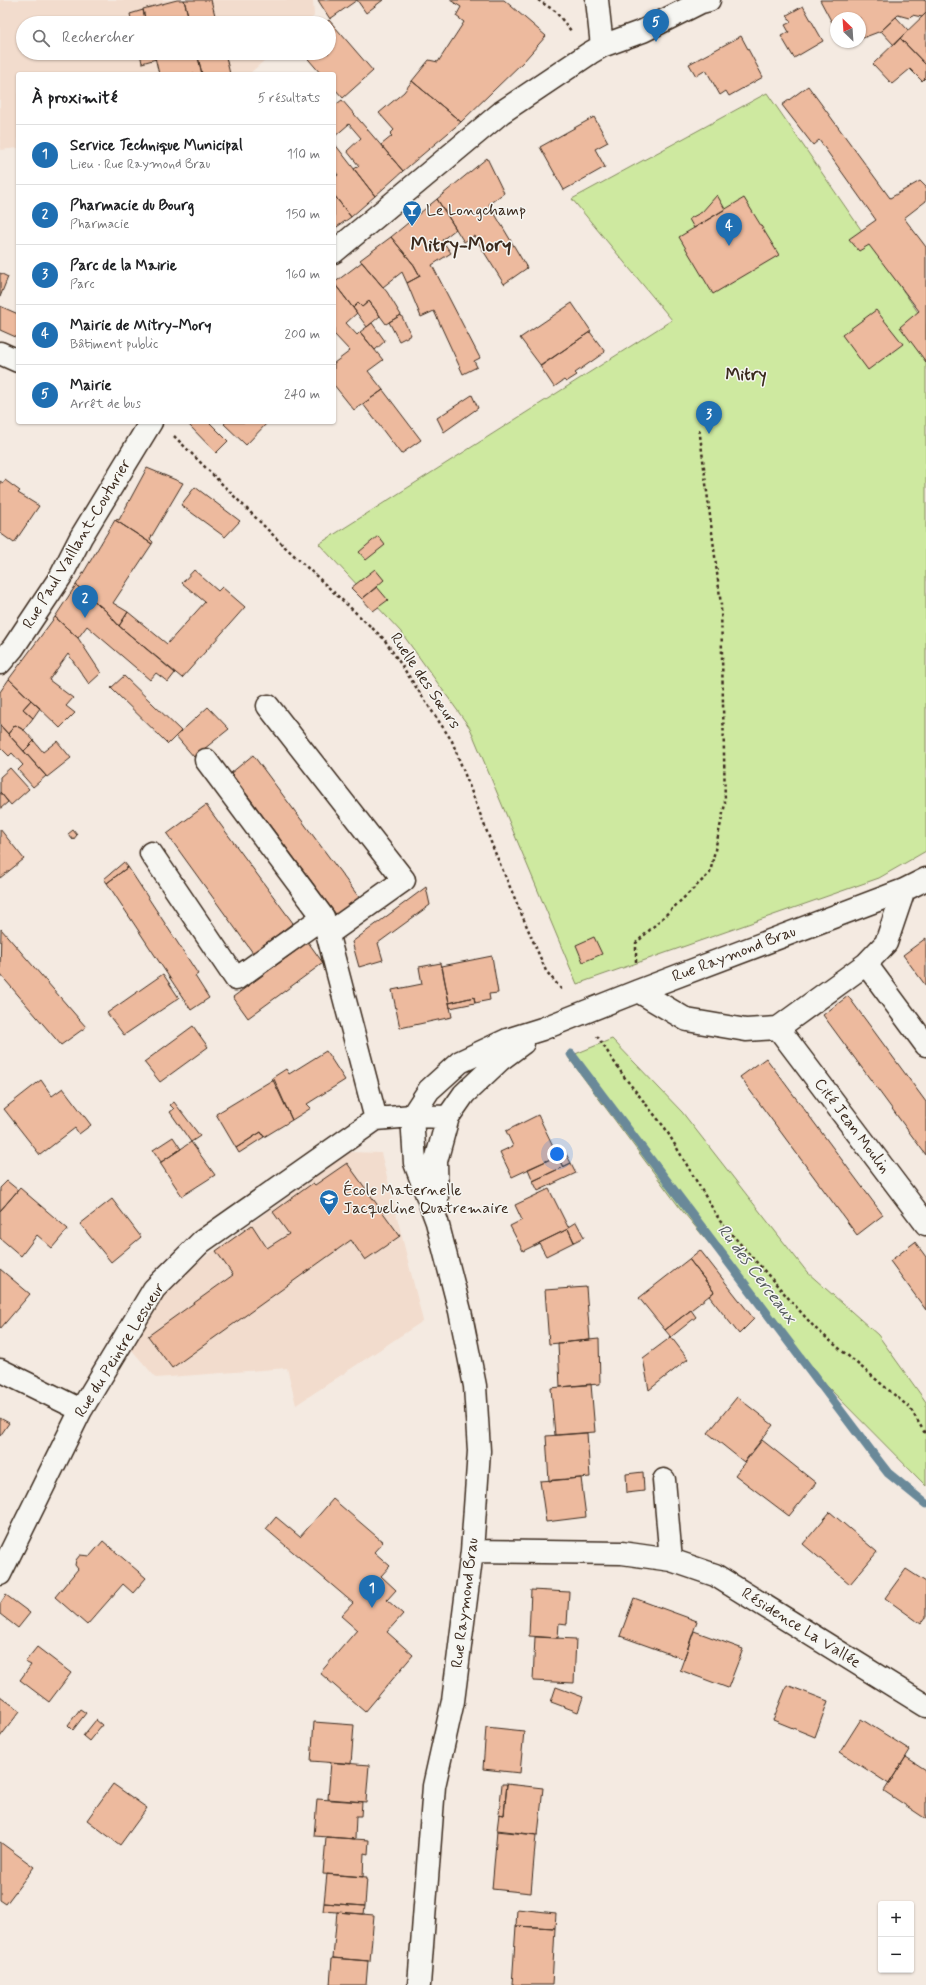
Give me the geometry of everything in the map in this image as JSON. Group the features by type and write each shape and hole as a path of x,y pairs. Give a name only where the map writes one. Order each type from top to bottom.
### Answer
{"street":[{"path":"596,49 597,0"},
{"path":"336,250 502,112 596,49 643,31 700,1"},
{"name":"Rue Paul Vaillant-Couturier","path":"0,663 13,648 61,576 81,537 160,427"},
{"path":"151,853 236,979 404,880 268,706"},
{"path":"206,760 326,925 376,1119 412,1116 448,1117"},
{"name":"Rue Raymond Brau","path":"419,1985 434,1786 453,1701 472,1551 479,1451 475,1386 460,1311 437,1222 415,1163 412,1116 429,1090 460,1062 507,1040 542,1029 584,1013 904,890 926,879"},
{"path":"638,991 687,1020 746,1030 778,1028 866,964 886,943 904,890"},
{"path":"866,964 926,1045"},
{"name":"Cité Jean Moulin","path":"778,1028 926,1224"},
{"name":"Rue Raymond Brau","path":"437,1222 436,1161 448,1117 464,1094 500,1060 542,1029"},
{"name":"Rue du Peintre Lesueur","path":"0,1574 81,1410 154,1289 201,1242 376,1119"},
{"path":"0,1370 81,1410"},
{"path":"664,1480 671,1560"},
{"name":"Résidence La Vallée","path":"472,1551 622,1553 671,1560 715,1575 926,1706"}],"path":[{"path":"538,0 555,11 596,49"},
{"name":"Ruelle des Sœurs","path":"160,427 384,640 452,741 546,971 584,1013 599,1041 625,1078 665,1128 720,1221 815,1328 910,1408 926,1435"},
{"path":"638,991 636,943 710,873 725,804 721,605 699,427"}],"shaded area":[{"path":"0,0 313,0 314,16 16,16 16,60 265,60 251,72 16,72 16,148 0,150"},
{"name":"École Maternelle Jacqueline Quatremaire","path":"349,1152 381,1153 423,1321 296,1405 287,1368 156,1378 131,1349 174,1280"}],"green space":[{"path":"767,93 926,324 926,851 879,878 577,984 470,728 401,632 319,544 672,320 572,199"},
{"path":"612,1039 682,1112 807,1272 878,1335 926,1402 926,1486 825,1384 680,1208 568,1057"}],"building":[{"path":"177,0 184,0 188,16 144,16 143,9"},
{"path":"184,0 211,0 215,16 188,16"},
{"path":"318,0 357,0 334,16 328,16"},
{"path":"357,0 383,0 366,13"},
{"path":"450,0 504,0 546,36 524,61 461,122 412,81 429,60 438,62 464,22 456,16 461,7"},
{"path":"820,0 926,1 926,13 922,17 912,15 909,18 898,15 881,31 866,37 866,12 830,12 830,19"},
{"path":"803,6 823,41 794,58 781,36 789,32 785,25 791,22 787,15"},
{"path":"143,10 144,16 130,16 130,14"},
{"path":"926,13 926,65 900,38"},
{"path":"896,17 908,30 894,45 881,31"},
{"path":"336,28 373,71 343,98 336,90 336,72 319,72 309,60 336,60"},
{"path":"741,36 763,77 729,96 726,91 720,95 706,70 696,76 689,64"},
{"path":"900,38 926,65 926,77 922,81 910,69 892,84 873,64"},
{"path":"141,60 152,60 142,63"},
{"path":"156,60 199,60 202,72 159,72"},
{"path":"199,60 227,60 230,72 202,72"},
{"path":"412,81 461,122 403,171 381,145 392,136 390,134 394,130 379,113 404,92"},
{"path":"808,86 890,198 920,181 926,187 926,201 904,218 926,247 926,362 900,327 919,311 869,245 859,251 849,239 876,220 819,140 813,145 782,105"},
{"path":"342,100 403,171 375,196 354,169 359,166 347,151 361,138 349,124 336,135 336,104"},
{"path":"594,117 608,142 595,149 605,167 564,190 540,147"},
{"path":"336,146 375,196 351,217 336,198 336,176 338,175 336,172"},
{"path":"487,158 504,193 489,204 527,268 504,284 474,236 464,242 437,199"},
{"path":"717,195 725,209 694,228 689,219 702,212"},
{"path":"336,198 351,217 336,228"},
{"path":"744,198 779,255 713,294 679,237"},
{"path":"437,199 456,229 442,240 451,253 432,265 480,358 474,361 477,367 463,374 434,311 421,317 407,283 420,276 414,265 391,237"},
{"path":"391,237 414,265 420,276 407,283 402,272 383,287 360,260"},
{"path":"362,262 387,292 401,315 386,324 369,301 362,307 358,303 353,308 336,286 336,282"},
{"path":"0,273 8,277 0,297"},
{"path":"336,286 357,313 346,323 357,335 360,332 383,360 368,371 383,390 354,410 336,388 336,362 350,351 336,336"},
{"path":"369,301 380,316 367,327 353,308 358,303 362,307"},
{"path":"572,303 591,331 541,366 520,338"},
{"path":"0,306 16,313 16,337 0,330"},
{"path":"876,310 903,344 868,370 842,335"},
{"path":"401,315 411,335 399,341 389,322"},
{"path":"372,323 385,341 375,350 360,332"},
{"path":"590,332 605,352 575,373 577,375 566,382 564,380 554,387 540,366"},
{"path":"383,390 421,440 401,454 363,404"},
{"path":"472,395 478,408 444,432 437,418"},
{"path":"211,424 228,441 216,453 189,425"},
{"path":"224,424 266,424 246,445"},
{"path":"147,468 183,483 150,539 153,542 152,544 115,520 119,520"},
{"path":"5,480 20,491 18,493 39,506 14,543 0,533 0,481 3,483"},
{"path":"195,487 240,521 225,537 181,505"},
{"path":"115,520 152,544 113,603 128,612 119,626 106,611 76,585"},
{"path":"378,536 385,545 366,560 359,552"},
{"path":"375,569 384,580 362,599 351,588"},
{"path":"194,570 218,591 222,587 245,607 182,678 119,626 128,612 167,644 205,602 182,583"},
{"path":"76,585 106,611 119,626 175,673 168,682 156,673 150,680 87,626 78,638 55,617"},
{"path":"377,587 388,600 373,611 362,599"},
{"path":"55,617 78,638 101,673 89,684 68,654 49,680 73,698 66,706 75,713 60,728 9,679"},
{"path":"124,676 181,731 168,744 111,688"},
{"path":"9,679 31,700 23,709 33,718 24,730 15,725 8,734 0,725 0,692"},
{"path":"31,700 40,708 33,718 23,709"},
{"path":"208,707 229,729 194,757 176,736"},
{"path":"0,725 46,776 33,787 18,770 23,765 12,753 9,756 0,747"},
{"path":"15,725 25,731 34,741 24,751 8,734"},
{"path":"34,741 43,752 57,741 71,758 47,777 24,751"},
{"path":"253,755 361,900 338,917 231,773"},
{"path":"10,768 29,789 11,805 0,792 0,777"},
{"path":"0,792 8,802 0,809"},
{"path":"206,805 293,923 253,953 167,834"},
{"path":"0,829 24,859 0,878"},
{"path":"73,830 77,835 73,840 68,834"},
{"path":"124,862 128,867 107,883 104,879"},
{"path":"128,867 198,974 195,976 209,998 191,1010 107,883"},
{"path":"426,887 430,905 378,943 383,960 359,967 352,942"},
{"path":"1,929 86,1027 61,1045 0,974"},
{"path":"594,937 602,954 583,962 576,945"},
{"path":"926,938 926,986 903,955"},
{"path":"308,942 323,963 248,1018 233,997"},
{"path":"492,956 498,993 489,994 490,1000 475,1003 474,997 449,1003 442,966"},
{"path":"441,963 452,1017 400,1028 392,990 422,984 419,967"},
{"path":"163,974 179,998 124,1035 107,1013"},
{"path":"848,996 926,1102 926,1155 823,1015"},
{"path":"474,997 475,1003 450,1008 449,1003"},
{"path":"193,1026 208,1047 160,1082 144,1062"},
{"path":"326,1051 345,1080 307,1104 311,1108 292,1120 272,1078 286,1069 289,1074"},
{"path":"766,1058 883,1215 857,1235 740,1077"},
{"path":"274,1079 292,1120 264,1137 261,1132 236,1148 216,1114"},
{"path":"41,1080 52,1096 63,1088 91,1125 79,1134 75,1128 40,1155 4,1109"},
{"path":"174,1102 200,1136 191,1142 170,1112 174,1109 170,1105"},
{"path":"538,1115 557,1154 564,1150 571,1163 563,1167 557,1156 512,1177 500,1152 513,1146 506,1131"},
{"path":"261,1132 264,1137 239,1153 236,1148"},
{"path":"173,1137 181,1149 161,1162 153,1150"},
{"path":"191,1142 215,1175 182,1196 160,1163"},
{"path":"557,1156 563,1167 533,1181 528,1169"},
{"path":"347,1163 400,1236 365,1260 351,1240 172,1368 148,1336 233,1275 216,1251 252,1225 267,1248 289,1234 273,1212 313,1183 315,1185"},
{"path":"571,1163 576,1173 538,1191 533,1181"},
{"path":"7,1181 18,1190 0,1211 0,1188"},
{"path":"20,1188 68,1229 52,1248 37,1235 21,1256 0,1238 0,1211"},
{"path":"549,1189 568,1227 576,1222 584,1237 574,1242 568,1229 523,1251 510,1226 522,1220 515,1205"},
{"path":"112,1199 141,1237 111,1262 80,1224"},
{"path":"568,1229 574,1242 546,1256 539,1243"},
{"path":"915,1242 926,1257 926,1310 890,1261"},
{"path":"700,1250 754,1319 739,1334 709,1296 714,1292 689,1259"},
{"path":"689,1259 714,1292 665,1330 639,1298"},
{"path":"0,1269 30,1294 0,1329"},
{"path":"586,1287 590,1340 549,1344 545,1290"},
{"path":"691,1310 696,1317 671,1337 665,1330"},
{"path":"671,1337 688,1359 649,1390 643,1358"},
{"path":"599,1339 600,1384 560,1387 558,1343"},
{"path":"591,1384 595,1432 555,1435 551,1388"},
{"path":"737,1397 773,1425 744,1462 708,1433"},
{"path":"0,1418 9,1423 0,1436"},
{"path":"587,1433 590,1477 549,1481 546,1436"},
{"path":"762,1440 816,1483 789,1516 735,1475"},
{"path":"643,1472 644,1491 627,1493 626,1474"},
{"path":"581,1478 586,1517 546,1522 540,1481"},
{"path":"333,1499 383,1542 374,1552 390,1566 381,1576 396,1590 387,1600 403,1614 387,1632 413,1655 365,1712 320,1673 357,1630 341,1616 353,1603 266,1529 276,1517 300,1537"},
{"path":"830,1512 877,1552 850,1584 803,1544"},
{"path":"103,1541 146,1578 133,1593 123,1584 87,1625 55,1597 78,1569 75,1565 76,1560 80,1555 90,1556"},
{"path":"906,1569 926,1582 926,1617 921,1624 885,1598"},
{"path":"531,1590 569,1592 567,1624 559,1623 558,1638 529,1636"},
{"path":"6,1595 30,1613 18,1628 0,1614 0,1604"},
{"path":"634,1598 697,1621 684,1659 620,1636"},
{"path":"694,1631 743,1649 728,1688 680,1670"},
{"path":"535,1637 576,1639 574,1683 533,1681"},
{"path":"37,1647 71,1673 49,1702 20,1680 31,1665 25,1662"},
{"path":"787,1685 828,1701 815,1737 773,1720"},
{"path":"556,1687 583,1697 578,1712 551,1702"},
{"path":"0,1696 20,1711 0,1737"},
{"path":"80,1709 86,1713 73,1730 68,1725"},
{"path":"861,1719 910,1750 889,1784 840,1752"},
{"path":"96,1720 102,1725 89,1741 83,1736"},
{"path":"314,1722 354,1725 351,1764 311,1761"},
{"path":"486,1727 524,1731 520,1773 483,1769"},
{"path":"906,1757 926,1770 926,1819 884,1791"},
{"path":"331,1762 369,1765 366,1802 328,1799"},
{"path":"113,1784 147,1808 120,1845 87,1820"},
{"path":"502,1784 507,1784 504,1815 499,1814"},
{"path":"507,1784 543,1788 538,1835 497,1830 499,1814 504,1815"},
{"path":"317,1799 362,1802 361,1816 356,1816 355,1839 314,1836"},
{"path":"497,1831 536,1835 531,1893 492,1889"},
{"path":"326,1837 369,1840 368,1854 364,1853 363,1877 323,1874"},
{"path":"0,1842 34,1867 6,1904 0,1900"},
{"path":"327,1874 367,1877 365,1906 324,1903"},
{"path":"324,1903 365,1906 364,1914 323,1911"},
{"path":"517,1909 556,1913 555,1928 516,1926"},
{"path":"337,1912 374,1915 370,1961 333,1958"},
{"path":"516,1926 555,1928 552,1985 512,1985"},
{"path":"332,1958 368,1961 366,1985 330,1985"}],"waterway":[{"name":"Ru des Cerceaux","path":"571,1054 888,1473 926,1504"}],"place":[{"name":"Mairie","path":"656,42"},
{"name":"Le Longchamp","path":"412,227"},
{"name":"Mairie de Mitry-Mory","path":"729,246"},
{"name":"Parc de la Mairie","path":"709,434"},
{"name":"Pharmacie du Bourg","path":"85,618"},
{"name":"École Maternelle Jacqueline Quatremaire","path":"329,1216"},
{"name":"Service Technique Municipal","path":"372,1608"}],"district":[{"name":"Mitry-Mory","path":"461,245"},
{"name":"Mitry","path":"746,375"}]}
